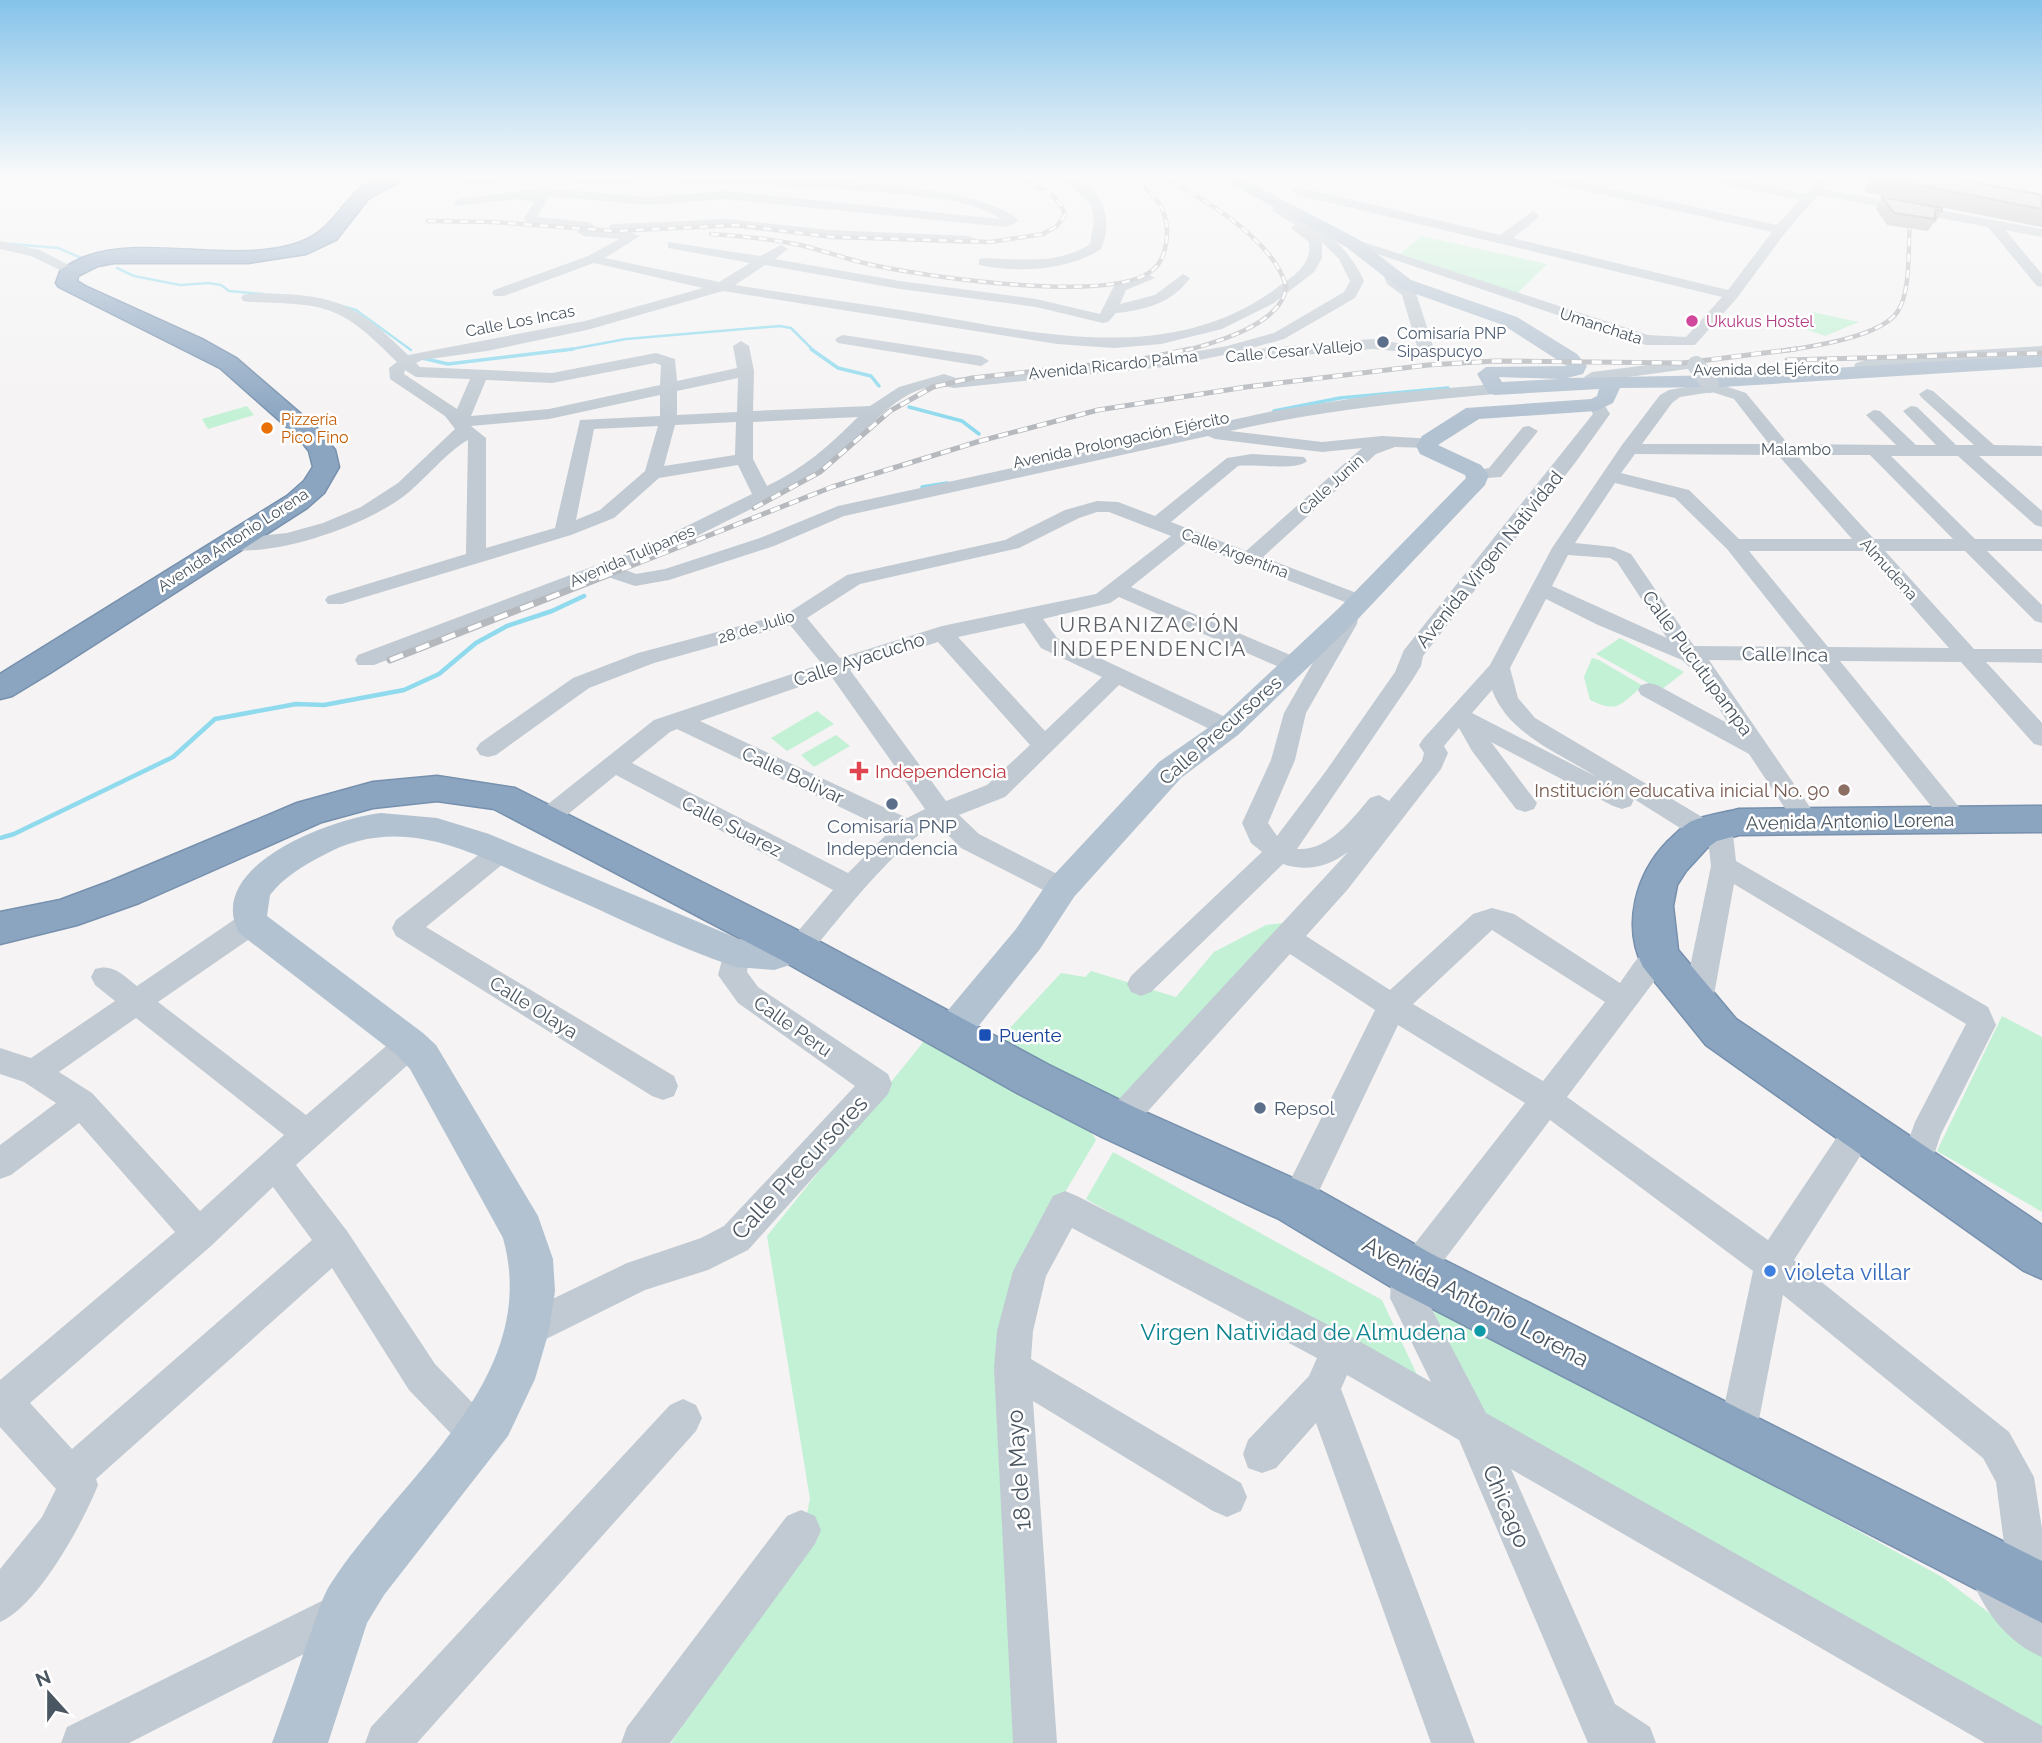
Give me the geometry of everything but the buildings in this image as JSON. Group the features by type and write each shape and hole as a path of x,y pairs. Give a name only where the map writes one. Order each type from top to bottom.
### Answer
{"highway":[{"path":"71,270 92,261 112,257"},
{"name":"Avenida Antonio Lorena","path":"0,688 281,513 314,487 326,467 321,450 307,432 228,363 66,283 71,270"},
{"path":"0,928 37,920 105,899 265,830 310,813 369,796 424,790 484,792 547,818"},
{"name":"Avenida Antonio Lorena","path":"547,818 654,877 797,949 952,1032 1033,1079 1118,1122 1296,1203 1414,1272 1737,1435 2025,1595"},
{"name":"Avenida Antonio Lorena","path":"1710,840 1739,822 2042,818"},
{"path":"1710,840 1672,860 1658,884 1653,906 1658,955 1697,1006 1721,1032 2042,1254"}],"main road":[{"path":"1370,257 1390,274 1422,290 1510,321 1570,358 1577,366 1576,370 1565,373 1493,371 1487,374 1493,386"},
{"name":"Avenida del Ejército","path":"1493,386 1601,386 1722,381 2042,359"},
{"name":"Avenida del Ejército","path":"1601,386 1688,370 2042,359"},
{"path":"1478,475 1433,452 1428,444 1477,413 1568,409 1601,386"},
{"name":"Calle Precursores","path":"952,1032 1028,939 1062,888 1170,769 1228,728 1294,665 1477,481 1478,475"},
{"path":"300,1743 345,1610 366,1577 491,1419 512,1379 526,1331 533,1291 531,1259 523,1231 423,1057 410,1044 251,923 248,909 251,895 261,880 311,846 361,827 397,823 444,831 500,852 736,953 774,956 797,949"}],"street":[{"path":"45,257 71,270"},
{"path":"499,293 600,257"},
{"path":"671,277 703,257"},
{"path":"743,257 900,285 1107,314 1147,303 1176,289 1183,278"},
{"path":"722,287 770,257"},
{"path":"984,262 1055,262 1075,257"},
{"path":"596,260 722,287 1070,340 1126,343 1199,332 1245,315 1269,302 1308,272 1316,257"},
{"name":"Avenida Ricardo Palma","path":"874,411 905,390 944,379 954,383 1164,362 1229,350 1279,335 1350,295 1357,281 1353,267 1344,257"},
{"name":"Umanchata","path":"1431,257 1646,340 1690,342"},
{"path":"1579,257 1732,295"},
{"path":"1354,607 1295,713 1283,760 1255,823 1260,836 1295,861 1306,862 1332,850 1357,830 1431,745 1462,718 1499,668 1562,548 1609,475 1665,399 1675,393 1711,385 1696,365 1690,342 1732,295 1760,257"},
{"path":"2021,257 2042,283"},
{"path":"1390,274 1392,281 1409,293 1426,349 1423,351"},
{"path":"1107,314 1120,287 1148,278"},
{"name":"Calle Los Incas","path":"405,361 426,353 487,346 587,325 722,287"},
{"path":"248,298 305,300 337,306 354,314 416,372 480,374 551,396 670,388 746,371"},
{"path":"1314,347 1307,333 1322,311"},
{"path":"843,340 981,361 972,369 944,379"},
{"name":"Calle Cesar Vallejo","path":"1164,362 1372,344 1423,351"},
{"path":"741,346 746,371 744,459 762,496"},
{"path":"1862,366 1874,361 2042,351"},
{"path":"335,600 564,531 607,514 653,473 668,420 670,362 663,359 461,428"},
{"path":"405,361 397,368 396,376 451,412 461,428 477,438 476,557"},
{"path":"1601,386 1696,365"},
{"path":"228,544 246,545 288,539 353,517 382,503 401,489 461,428 480,374"},
{"name":"Almudena","path":"1711,385 1740,396 1782,449 2042,738"},
{"name":"Avenida Prolongación Ejército","path":"607,570 635,580 653,577 723,558 838,512 1196,431 1382,399 1493,386"},
{"name":"Avenida Prolongación Ejército","path":"767,542 774,528 784,522 850,501 1114,441 1347,395 1493,386"},
{"name":"Avenida Virgen Natividad","path":"1279,852 1335,778 1404,677 1412,655 1602,414 1601,386"},
{"path":"1927,394 1989,450"},
{"path":"551,396 553,425 874,411"},
{"name":"Avenida Tulipanes","path":"366,660 607,570 762,496 827,457 874,411"},
{"path":"1911,411 2042,521"},
{"path":"1874,415 1912,451"},
{"path":"564,531 586,424"},
{"path":"1196,431 1322,447 1382,441 1452,427"},
{"path":"1478,475 1495,473 1529,431"},
{"path":"1382,441 1428,444"},
{"name":"Calle Junin","path":"1250,558 1370,450 1378,447 1428,444"},
{"name":"Malambo","path":"1628,449 2042,451"},
{"path":"1874,449 2042,617"},
{"path":"653,473 744,459"},
{"path":"1158,523 1227,465 1239,460 1358,462"},
{"path":"1609,475 1682,494 1734,545 1955,820"},
{"name":"28 de Julio","path":"488,749 581,682 646,658 795,617 816,605 837,586 854,579 1013,544 1039,534 1077,510 1094,505 1111,506"},
{"name":"Calle Argentina","path":"1111,506 1250,558 1354,607"},
{"name":"Calle Ayacucho","path":"547,818 662,726 942,633 1103,600 1185,534"},
{"path":"1734,545 2042,545"},
{"name":"Calle Pucutupampa","path":"1562,548 1614,553 1624,558 1688,653 1703,668 1761,751 1807,821"},
{"path":"1118,589 1294,665"},
{"name":"Calle Inca","path":"1541,589 1605,621 1688,653 2042,656"},
{"path":"1030,616 1049,643 1228,728"},
{"path":"795,617 942,813 970,841 1062,888"},
{"path":"942,633 1044,745"},
{"path":"1499,668 1500,685 1508,704 1527,723 1978,1016 1981,1025 1926,1132 1915,1167"},
{"path":"797,949 851,887 908,830 924,819 996,791 1117,676"},
{"path":"1649,690 1761,751"},
{"path":"1462,718 1480,746 1525,803"},
{"path":"1462,718 1710,840"},
{"name":"Calle Bolivar","path":"678,720 908,830"},
{"path":"1118,1122 1339,882 1433,764 1436,753 1431,745"},
{"name":"Calle Suarez","path":"614,764 851,887"},
{"path":"1697,1006 1710,840"},
{"name":"Calle Olaya","path":"500,852 406,928 663,1086"},
{"path":"1141,984 1279,852"},
{"path":"1296,1203 1312,1175 1392,1006 1483,922 1492,919 1504,922 1624,1000"},
{"path":"34,1072 251,923"},
{"path":"1287,938 1392,1006 1546,1099 1772,1264 1996,1445 2015,1477 2025,1595"},
{"name":"Calle Peru","path":"736,953 732,975 748,995 877,1084"},
{"path":"1414,1272 1658,955"},
{"path":"105,977 307,1134"},
{"path":"0,1601 56,1531 79,1485 1,1400 200,1234 307,1134 410,1044"},
{"path":"0,1061 34,1072 80,1102 200,1234"},
{"name":"Calle Precursores","path":"526,1331 639,1275 708,1253 736,1238 877,1084"},
{"path":"0,1164 80,1102"},
{"path":"1737,1435 1772,1264 1860,1129"},
{"path":"275,1164 335,1243 422,1377 478,1435"},
{"name":"18 de Mayo","path":"1035,1743 1012,1368 1015,1331 1030,1271 1065,1207 1339,1350"},
{"path":"70,1476 335,1243"},
{"name":"Chicago","path":"1414,1272 1408,1283 1408,1298 1474,1429 1604,1731"},
{"path":"1262,1454 1322,1389 1339,1350 2028,1743"},
{"path":"1012,1368 1227,1497"},
{"path":"1322,1389 1453,1743"},
{"path":"387,1743 683,1418"},
{"path":"643,1743 801,1530"},
{"path":"83,1743 345,1610"},
{"path":"1604,1731 1634,1743"}],"green space":[{"path":"1409,257 1517,257 1547,264 1516,295"},
{"path":"1812,312 1859,322 1825,336 1791,324 1803,318 1809,319"},
{"path":"247,406 254,415 208,429 202,419"},
{"path":"1620,638 1684,672 1661,690 1596,654"},
{"path":"1592,658 1643,686 1619,705 1607,706 1590,700 1584,677"},
{"path":"817,711 834,724 787,751 771,738"},
{"path":"836,735 850,746 814,767 801,755"},
{"path":"1284,923 1123,1104 994,1045 1061,973 1085,977 1091,971 1176,997 1214,952 1266,925"},
{"path":"2002,1016 2042,1037 2042,1212 1937,1151"},
{"path":"929,1035 1083,1119 1096,1140 1017,1273 1017,1743 671,1743 801,1543 810,1499 767,1236"},
{"path":"1113,1152 1382,1300 1419,1379 1086,1199"},
{"path":"1426,1294 1942,1577 2042,1653 2042,1737 1484,1427"}],"waterway":[{"path":"80,257 86,260"},
{"path":"117,268 134,276 180,285 208,283 221,285 229,291 263,294"},
{"path":"318,299 356,310 411,350"},
{"path":"570,349 626,339 780,326 791,328 814,351"},
{"path":"422,358 448,364 570,349"},
{"path":"561,351 570,349"},
{"path":"811,349 838,368 871,376 879,386"},
{"path":"1274,411 1340,398 1448,388"},
{"path":"909,407 962,421 979,434"},
{"path":"922,487 947,483"},
{"path":"0,838 14,834 173,757 215,719 296,704 324,705 404,690 439,674 476,643 507,626 552,611 584,596"}],"railway":[{"path":"845,257 936,276 1059,287 1097,286 1128,281 1150,272 1162,257"},
{"path":"1184,351 1246,330 1273,311 1282,299 1286,286 1271,257"},
{"path":"1796,349 1862,334 1890,320 1898,311 1905,292 1908,257"},
{"path":"754,508 820,472 890,411 933,387 972,378 1138,360 1190,349"},
{"path":"603,577 832,487 980,441 1098,410 1246,387 1428,365 1495,361 1684,363 1796,349"},
{"path":"1782,351 1796,349"},
{"path":"1787,360 2042,353"},
{"path":"390,660 607,575"}],"place":[{"name":"Ukukus Hostel","path":"1692,321"},
{"name":"Comisaría PNP Sipaspucyo","path":"1383,342"},
{"name":"Pizzería Pico Fino","path":"267,428"},
{"name":"Independencia","path":"859,771"},
{"name":"Institución educativa inicial No. 90","path":"1844,790"},
{"name":"Comisaría PNP Independencia","path":"892,804"},
{"name":"Puente","path":"985,1035"},
{"name":"Repsol","path":"1260,1108"},
{"name":"violeta villar","path":"1770,1271"},
{"name":"Virgen Natividad de Almudena","path":"1480,1331"}],"district":[{"name":"URBANIZACIÓN INDEPENDENCIA","path":"1150,636"}]}
